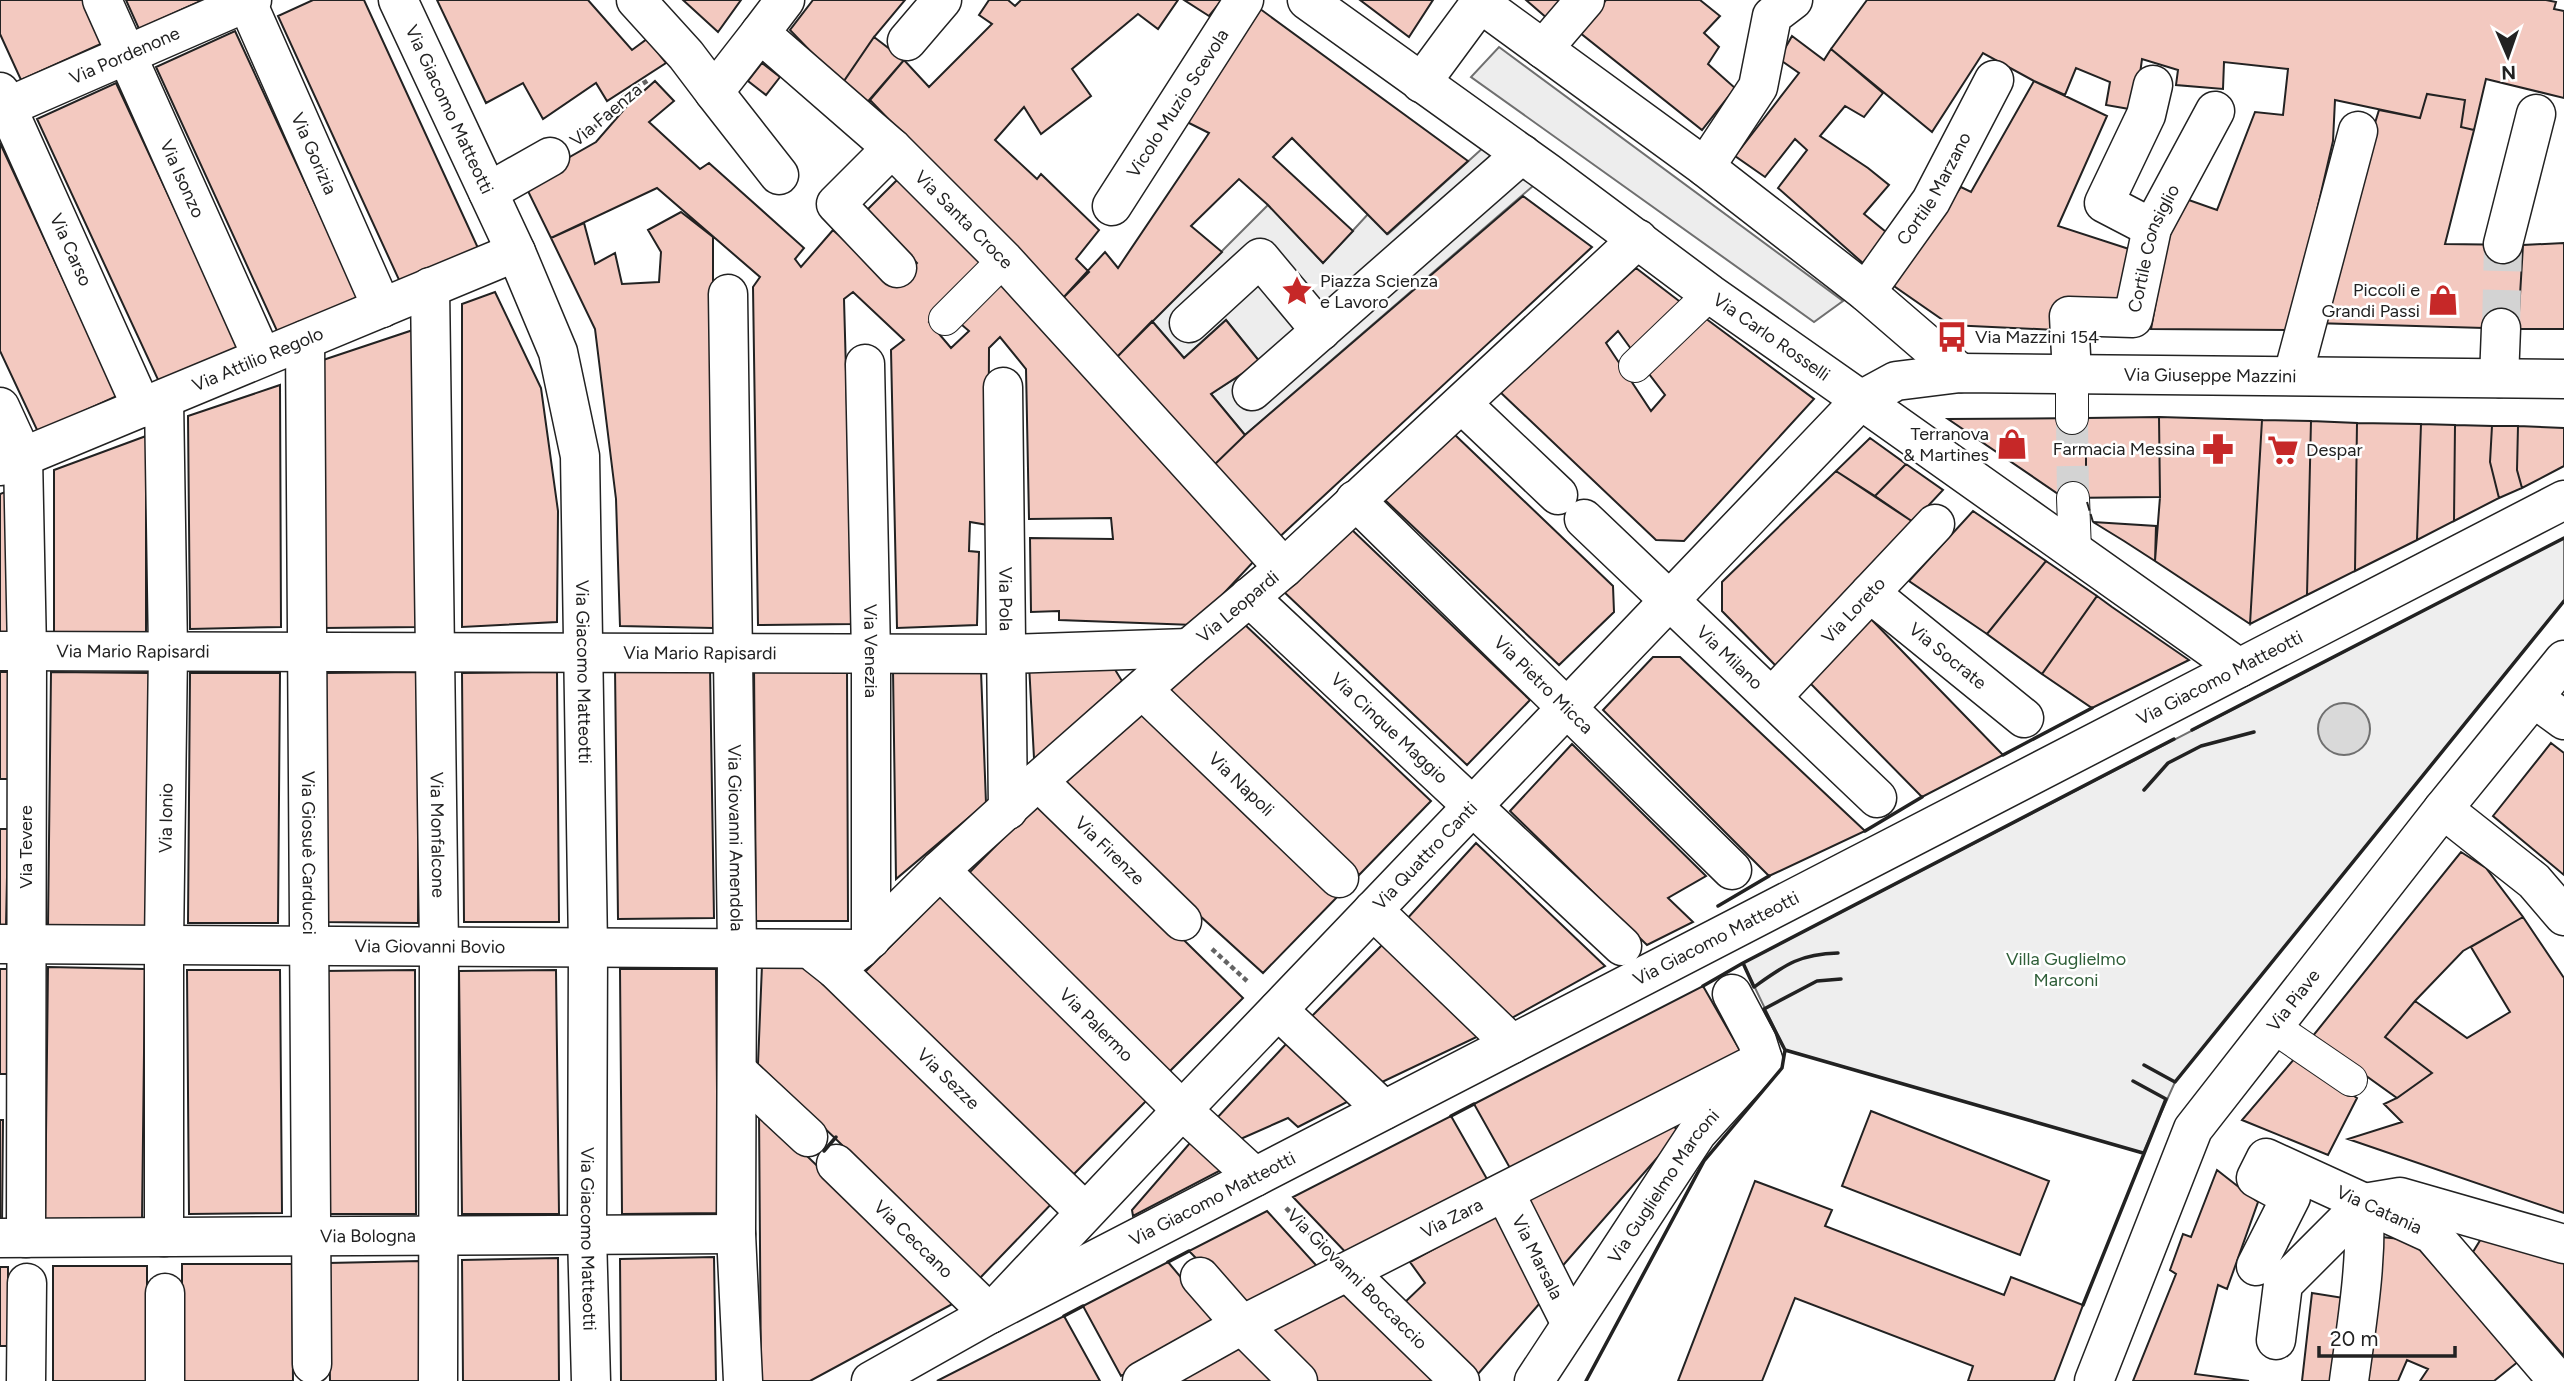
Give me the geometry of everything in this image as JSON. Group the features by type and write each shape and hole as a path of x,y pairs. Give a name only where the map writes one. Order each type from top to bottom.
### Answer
{"street":[{"name":"Via Isonzo","path":"102,0 262,357"},
{"name":"Via Giacomo Matteotti","path":"398,0 516,252 558,352 580,456 585,653 587,1235 591,1381"},
{"path":"636,0 685,55 779,175"},
{"path":"713,92 785,0"},
{"path":"907,41 942,0"},
{"name":"Vicolo Muzio Scevola","path":"1112,206 1244,0"},
{"name":"Via Carlo Rosselli","path":"1307,0 1710,294 2239,668"},
{"path":"1543,49 1585,0"},
{"path":"1705,167 1758,87 1772,16 1793,0"},
{"name":"Via Pordenone","path":"2,103 127,55 249,1"},
{"name":"Via Gorizia","path":"249,1 382,308"},
{"path":"1421,83 1480,3 1705,167 1866,292 1960,373"},
{"name":"Via Santa Croce","path":"760,33 892,148 1004,260 1284,568"},
{"name":"Cortile Marzano","path":"1866,292 1931,201 1994,80"},
{"path":"2152,228 2104,203 2146,115 2153,85"},
{"name":"Via Carso","path":"2,103 153,403"},
{"name":"Cortile Consiglio","path":"2072,375 2069,316 2133,318 2152,228 2215,111"},
{"path":"2503,244 2536,114"},
{"path":"2293,375 2358,131"},
{"path":"892,148 836,204 897,268"},
{"path":"1252,391 1521,154"},
{"path":"488,192 550,158"},
{"name":"Via Leopardi","path":"844,952 1189,648 1284,568 1638,239"},
{"name":"Via Attilio Regolo","path":"11,462 516,252"},
{"path":"1189,323 1260,258 1321,331"},
{"path":"945,319 1004,260"},
{"name":"Via Monfalcone","path":"430,287 439,947 438,1381"},
{"name":"Via Giovanni Amendola","path":"728,294 737,948 736,1234 743,1381"},
{"path":"1635,366 1710,294"},
{"path":"2499,378 2501,328"},
{"name":"Via Giosuè Carducci","path":"305,340 312,1364"},
{"name":"Via Venezia","path":"844,952 871,653 866,364"},
{"name":"Via Giuseppe Mazzini","path":"1861,400 1896,381 1960,373 2564,379"},
{"path":"2072,375 2072,418"},
{"name":"Via Pola","path":"1003,387 1008,810"},
{"name":"Via Quattro Canti","path":"990,1314 1861,400"},
{"name":"Via Ionio","path":"153,403 168,651 164,1237"},
{"name":"Via Milano","path":"1462,404 1877,798"},
{"path":"0,407 11,462"},
{"name":"Via Tevere","path":"11,462 14,651 13,1238"},
{"path":"2073,498 2075,551"},
{"name":"Via Pietro Micca","path":"1355,500 1732,870"},
{"name":"Via Giacomo Matteotti","path":"886,1378 990,1314 2564,500"},
{"name":"Via Loreto","path":"1772,697 1935,524"},
{"name":"Via Socrate","path":"1870,593 2024,718"},
{"name":"Via Cinque Maggio","path":"1249,597 1622,946"},
{"name":"Via Mario Rapisardi","path":"14,651 1005,654 1189,648"},
{"name":"Via Piave","path":"2094,1381 2193,1129 2443,809 2549,709 2564,660"},
{"name":"Via Napoli","path":"1143,690 1339,878"},
{"name":"Via Firenze","path":"1038,781 1182,921"},
{"path":"2443,809 2534,881 2564,916"},
{"name":"Via Palermo","path":"940,870 1182,1110 1255,1177"},
{"path":"1373,910 1512,1044"},
{"name":"Via Giovanni Bovio","path":"13,944 737,948 844,952"},
{"name":"Via Sezze","path":"844,952 1085,1212"},
{"path":"1732,994 1757,1041 1763,1060"},
{"path":"1278,1010 1384,1110"},
{"path":"2272,1026 2350,1080"},
{"name":"Via Zara","path":"1142,1381 1242,1325 1349,1273 1763,1060"},
{"name":"Via Guglielmo Marconi","path":"1534,1381 1570,1322 1697,1133 1763,1060"},
{"path":"737,1071 808,1137"},
{"name":"Via Catania","path":"2256,1266 2291,1196 2256,1178 2266,1158 2432,1234 2542,1375"},
{"name":"Via Ceccano","path":"836,1164 990,1314"},
{"name":"Via Marsala","path":"1505,1193 1570,1322"},
{"path":"2276,1340 2283,1284 2364,1203 2400,1196 2564,1244"},
{"path":"2349,1381 2366,1236 2364,1203"},
{"name":"Via Bologna","path":"13,1238 736,1234"},
{"name":"Via Giovanni Boccaccio","path":"1349,1273 1460,1381"},
{"path":"1200,1276 1242,1325 1298,1381"},
{"path":"18,1370 27,1283"},
{"path":"164,1293 165,1381"}],"path":[{"name":"Via Faenza","path":"550,158 582,140 625,95 685,55"},
{"path":"1182,921 1278,1010"},
{"name":"Via Giovanni Boccaccio","path":"1255,1177 1349,1273"}],"green space":[{"name":"Villa Guglielmo Marconi","path":"2564,538 2564,601 2175,1082 2143,1153 1785,1050 1743,963"}],"shaded area":[{"path":"1499,47 1843,301 1814,322 1471,77"},
{"name":"Piazza Scienza e Lavoro","path":"1496,136 1548,173 1245,435 1211,394 1260,362 1226,320 1184,358 1152,321 1268,205 1323,263 1369,213 1388,234"},
{"path":"2344,703 2363,710 2370,729 2363,748 2344,755 2325,748 2318,729 2325,710"}],"building":[{"path":"0,0 83,0 103,43 21,80 0,34"},
{"path":"126,0 203,0 139,29"},
{"path":"313,0 364,0 478,248 400,282 278,16"},
{"path":"437,0 588,0 632,50 647,39 666,63 607,101 596,83 543,119 523,83 486,103"},
{"path":"683,0 741,0 718,32"},
{"path":"813,0 905,0 874,37 842,84 790,30"},
{"path":"989,0 1008,0 1015,6 1021,0 1178,0 1158,29 1138,14 1072,69 1091,96 1041,134 1024,107 995,140 1037,179 1041,174 1099,230 1076,259 1089,272 1062,299 870,100 904,60 929,87 992,24 979,15"},
{"path":"1184,0 1222,0 1209,16"},
{"path":"1360,0 1433,0 1409,37"},
{"path":"1526,0 1564,0 1548,19"},
{"path":"1606,0 1700,0 1720,16 1704,33 1719,47 1708,64 1735,88 1702,130 1579,32"},
{"path":"1867,0 2546,0 2556,2 2554,9 2564,11 2564,98 2486,79 2474,130 2461,127 2465,100 2427,94 2420,118 2335,100 2333,141 2312,232 2296,330 2151,329 2167,240 2186,199 2217,210 2255,112 2283,115 2288,69 2224,62 2223,89 2176,85 2178,70 2142,59 2135,110 2106,105 2110,82 2076,68 2065,95 1983,53 1932,132 1831,49"},
{"path":"1252,3 1468,161 1387,234 1292,138 1273,157 1353,231 1323,263 1268,205 1239,179 1191,226 1222,252 1115,359 1062,299 1105,252 1118,268 1209,133 1181,119"},
{"path":"235,31 358,297 278,333 156,67"},
{"path":"1792,36 1824,60 1831,49 1883,93 1864,117 1845,106 1820,136 1889,185 1864,214 1886,232 1864,264 1778,188 1807,150 1795,139 1765,177 1735,156 1799,73 1779,59"},
{"path":"874,37 904,60 864,106 842,84"},
{"path":"762,63 780,77 766,95 748,81"},
{"path":"655,81 674,101 649,122 700,169 709,163 804,248 795,259 801,267 833,230 896,286 917,263 866,211 897,180 989,264 929,322 951,348 969,331 955,319 1003,272 1256,559 1194,625 1059,620 1059,611 1031,612 1030,538 1113,539 1111,518 1029,519 1026,369 1000,337 989,348 988,525 970,522 969,551 979,552 977,625 897,628 891,350 904,340 853,292 844,299 853,624 758,625 753,287 760,277 657,188 551,238 524,183 596,142 628,105"},
{"path":"2034,81 2107,116 2058,226 2129,249 2121,310 2056,330 1950,325 1891,284 1961,187 1971,192"},
{"path":"116,83 239,347 160,384 37,119"},
{"path":"2427,94 2465,100 2461,127 2474,130 2445,244 2523,245 2518,329 2314,323 2379,110 2420,118"},
{"path":"0,143 117,396 38,432 0,351"},
{"path":"1523,196 1592,247 1273,543 1211,468 1245,435"},
{"path":"681,212 713,237 713,628 620,626 616,499 595,329 551,238 584,223 595,264 615,253 622,284 659,282 661,252 648,230"},
{"path":"2564,243 2564,329 2518,329 2523,245"},
{"path":"1636,268 1683,304 1634,353 1618,331 1606,343 1651,411 1665,395 1643,366 1697,312 1814,399 1684,541 1656,540 1499,391"},
{"path":"495,292 541,388 558,511 557,622 462,627 462,304"},
{"path":"1226,320 1260,362 1211,394 1245,435 1211,468 1115,359 1152,321 1184,358"},
{"path":"416,329 419,627 324,628 323,360"},
{"path":"280,385 281,627 190,629 188,416"},
{"path":"2159,417 2160,497 2064,498 2064,472 2086,472 2086,418"},
{"path":"2159,417 2262,420 2250,624 2155,561 2160,497"},
{"path":"2086,418 2086,472 2064,472 2064,498 1948,419"},
{"path":"2262,420 2311,421 2307,595 2250,624"},
{"path":"2311,421 2357,423 2355,571 2307,595"},
{"path":"2357,423 2421,424 2417,540 2355,571"},
{"path":"2421,424 2455,425 2454,521 2417,540"},
{"path":"2455,425 2492,426 2490,462 2499,498 2454,521"},
{"path":"2492,426 2518,426 2517,470 2522,488 2499,498 2490,462"},
{"path":"2518,426 2564,428 2564,466 2522,488 2517,470"},
{"path":"1453,433 1613,586 1614,612 1559,665 1385,500"},
{"path":"146,436 146,632 54,633 54,470"},
{"path":"1870,438 1906,464 1875,496 1836,471"},
{"path":"1906,464 1943,490 1913,522 1875,496"},
{"path":"1836,471 1913,522 1776,666 1722,611 1722,582"},
{"path":"13,489 8,634 0,634 0,494"},
{"path":"1973,511 2046,561 1987,634 1909,581"},
{"path":"2093,522 2156,526 2155,561 2124,541"},
{"path":"1349,527 1530,700 1467,765 1283,591"},
{"path":"2046,561 2097,596 2042,674 1987,634"},
{"path":"2097,596 2189,660 2092,708 2042,674"},
{"path":"1869,617 2003,755 1922,797 1808,681"},
{"path":"1242,622 1431,801 1359,875 1165,691"},
{"path":"1653,657 1680,657 1865,831 1769,876 1603,710"},
{"path":"1111,663 1122,681 1034,758 1029,664"},
{"path":"710,666 714,918 618,919 615,668"},
{"path":"754,666 847,666 848,921 756,921"},
{"path":"893,670 981,671 986,803 896,879"},
{"path":"0,672 10,672 10,779 0,779"},
{"path":"51,672 150,673 146,927 48,926"},
{"path":"419,672 418,923 323,922 324,673"},
{"path":"557,672 559,922 464,922 462,673"},
{"path":"190,673 280,673 278,923 188,923"},
{"path":"1147,710 1343,891 1263,973 1059,788"},
{"path":"2551,743 2564,753 2564,875 2493,816"},
{"path":"1572,744 1706,876 1668,898 1693,922 1647,945 1510,811"},
{"path":"1041,800 1243,998 1167,1074 966,876"},
{"path":"0,829 8,829 6,925 0,925"},
{"path":"1476,843 1605,966 1501,1024 1405,921"},
{"path":"2461,852 2486,868 2523,917 2463,951 2385,1037 2432,1073 2397,1098 2312,1037"},
{"path":"942,894 1150,1097 1071,1177 863,974"},
{"path":"2523,917 2564,978 2564,1213 2348,1139 2402,1122 2384,1104 2432,1073 2385,1037 2415,1001 2467,1038 2510,1012 2471,947"},
{"path":"1385,942 1483,1034 1380,1083 1312,1016"},
{"path":"807,962 1058,1197 980,1278 758,1064 762,965"},
{"path":"48,967 145,969 142,1220 45,1219"},
{"path":"0,969 7,969 7,1074 0,1074"},
{"path":"620,969 716,969 718,1213 622,1214"},
{"path":"187,970 280,970 282,1213 189,1214"},
{"path":"415,970 416,1214 322,1214 322,971"},
{"path":"556,970 559,1214 462,1214 459,971"},
{"path":"1703,986 1742,1054 1515,1177 1474,1104"},
{"path":"1287,1043 1349,1101 1298,1127 1288,1118 1236,1141 1216,1119"},
{"path":"2295,1058 2357,1098 2328,1155 2242,1120"},
{"path":"759,1110 958,1301 810,1381 761,1381"},
{"path":"1871,1111 2049,1181 2020,1255 1842,1186"},
{"path":"1451,1116 1491,1186 1351,1258 1293,1197"},
{"path":"0,1120 3,1120 2,1226 0,1226"},
{"path":"1670,1121 1679,1133 1559,1270 1524,1203"},
{"path":"1196,1136 1225,1168 1133,1216 1132,1210"},
{"path":"2217,1170 2258,1202 2227,1289 2218,1285 2195,1374 2249,1381 2133,1381 2176,1274 2170,1270 2183,1234 2191,1237"},
{"path":"1755,1181 1832,1210 1825,1226 2004,1295 2011,1277 2083,1305 2054,1381 1968,1381 1973,1366 1795,1298 1762,1381 1678,1381"},
{"path":"1267,1211 1324,1274 1248,1311 1189,1251"},
{"path":"1501,1212 1547,1295 1478,1374 1403,1304 1425,1283 1410,1262"},
{"path":"2487,1229 2564,1261 2564,1356 2473,1252"},
{"path":"2381,1237 2411,1240 2519,1361 2494,1381 2420,1381 2428,1369 2407,1360 2398,1381 2359,1381"},
{"path":"714,1257 716,1381 621,1381 620,1259"},
{"path":"558,1258 559,1381 463,1381 462,1260"},
{"path":"420,1261 422,1381 330,1381 328,1263"},
{"path":"1168,1262 1220,1324 1121,1376 1083,1306"},
{"path":"182,1264 292,1264 293,1381 182,1381"},
{"path":"53,1266 147,1266 147,1381 53,1381"},
{"path":"0,1267 8,1267 8,1346 0,1346"},
{"path":"1348,1293 1438,1381 1317,1381 1267,1331"},
{"path":"2312,1293 2350,1299 2339,1381 2302,1381"},
{"path":"1064,1316 1100,1381 937,1381"},
{"path":"1242,1341 1278,1381 1173,1381"}],"tunnel":[{"path":"2501,328 2503,244"},
{"path":"2072,418 2073,498"}],"fence":[{"path":"2087,502 2093,522"}],"wall":[{"path":"2192,730 2564,538"},
{"path":"2144,1065 2175,1082 2564,601"},
{"path":"2003,755 2092,708"},
{"path":"2144,790 2168,763 2201,746 2254,732"},
{"path":"1703,986 2174,739"},
{"path":"1865,831 1922,797"},
{"path":"1718,906 1769,876"},
{"path":"1743,963 1754,987 1802,958 1838,953"},
{"path":"1586,1381 1704,1161 1782,1068 1785,1050 1764,1009 1817,981 1841,979"},
{"path":"1785,1050 2143,1153"},
{"path":"2083,1305 2166,1099 2133,1081"},
{"path":"1451,1116 1474,1104"},
{"path":"824,1151 836,1137"},
{"path":"1168,1262 1189,1251"},
{"path":"1064,1316 1083,1306"}],"place":[{"name":"Piazza Scienza e Lavoro","path":"1297,291"},
{"name":"Piccoli e Grandi Passi","path":"2443,300"},
{"name":"Via Mazzini 154","path":"1952,337"},
{"name":"Terranova & Martines","path":"2012,444"},
{"name":"Farmacia Messina","path":"2218,449"},
{"name":"Despar","path":"2283,450"}]}
